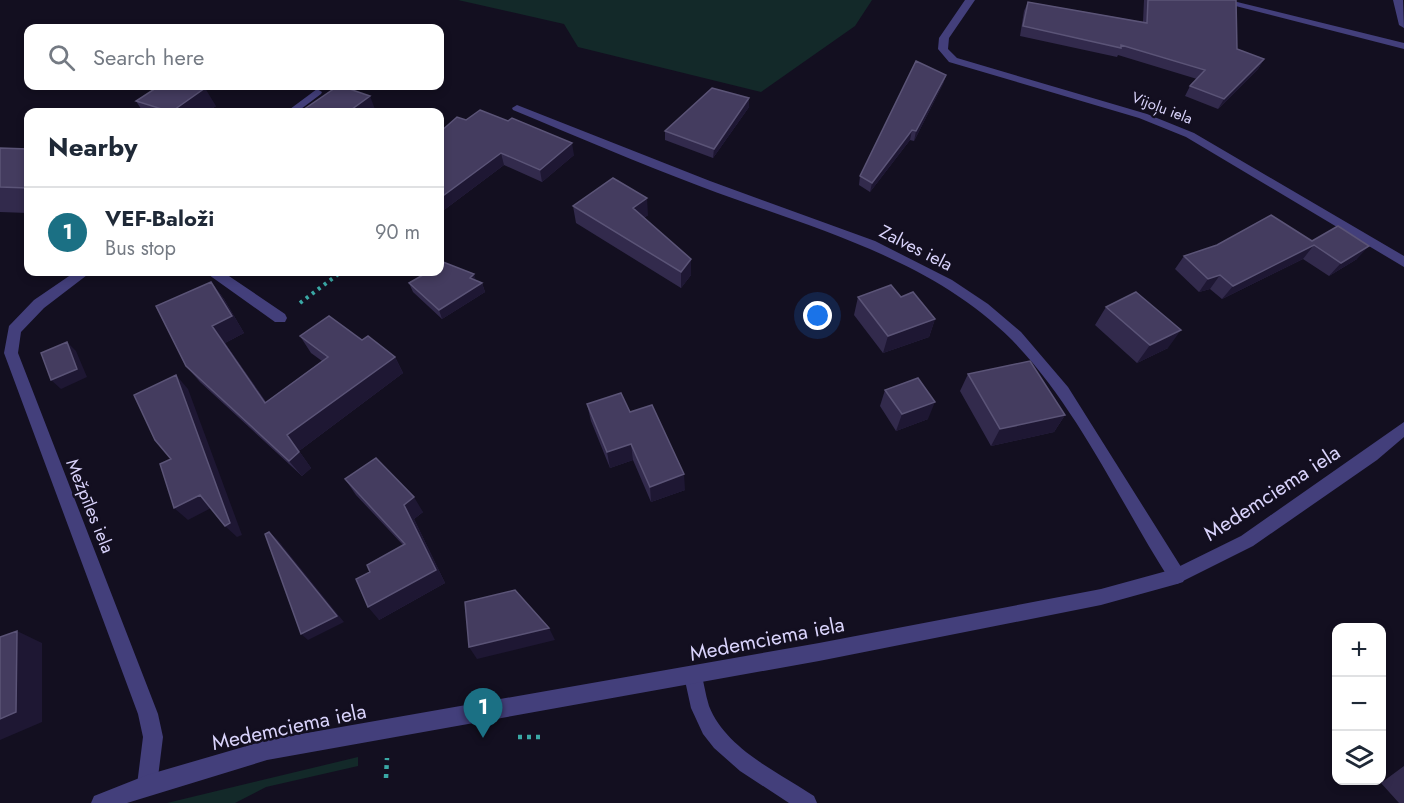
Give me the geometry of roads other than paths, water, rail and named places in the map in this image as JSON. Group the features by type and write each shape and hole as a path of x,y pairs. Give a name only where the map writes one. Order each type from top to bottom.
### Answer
{"street":[{"name":"Vijoļu iela","path":"970,0 944,38 943,50 953,60 1143,116 1190,135 1404,262"},
{"path":"1217,0 1404,46"},
{"path":"1398,0 1404,25"},
{"path":"296,108 317,92"},
{"name":"Zalves iela","path":"517,108 707,184 834,230 907,260 966,295 1016,336 1060,386 1177,576"},
{"name":"Mežpīles iela","path":"78,276 39,304 14,330 11,353 148,714 153,737 147,785"},
{"path":"220,276 280,318"},
{"name":"Medemciema iela","path":"101,803 147,785 267,750 693,676 1101,597 1177,576 1247,541 1371,456 1404,428"},
{"path":"693,676 700,710 708,726 727,749 799,797"}],"place":[{"name":"VEF-Baloži","path":"483,738"}]}
